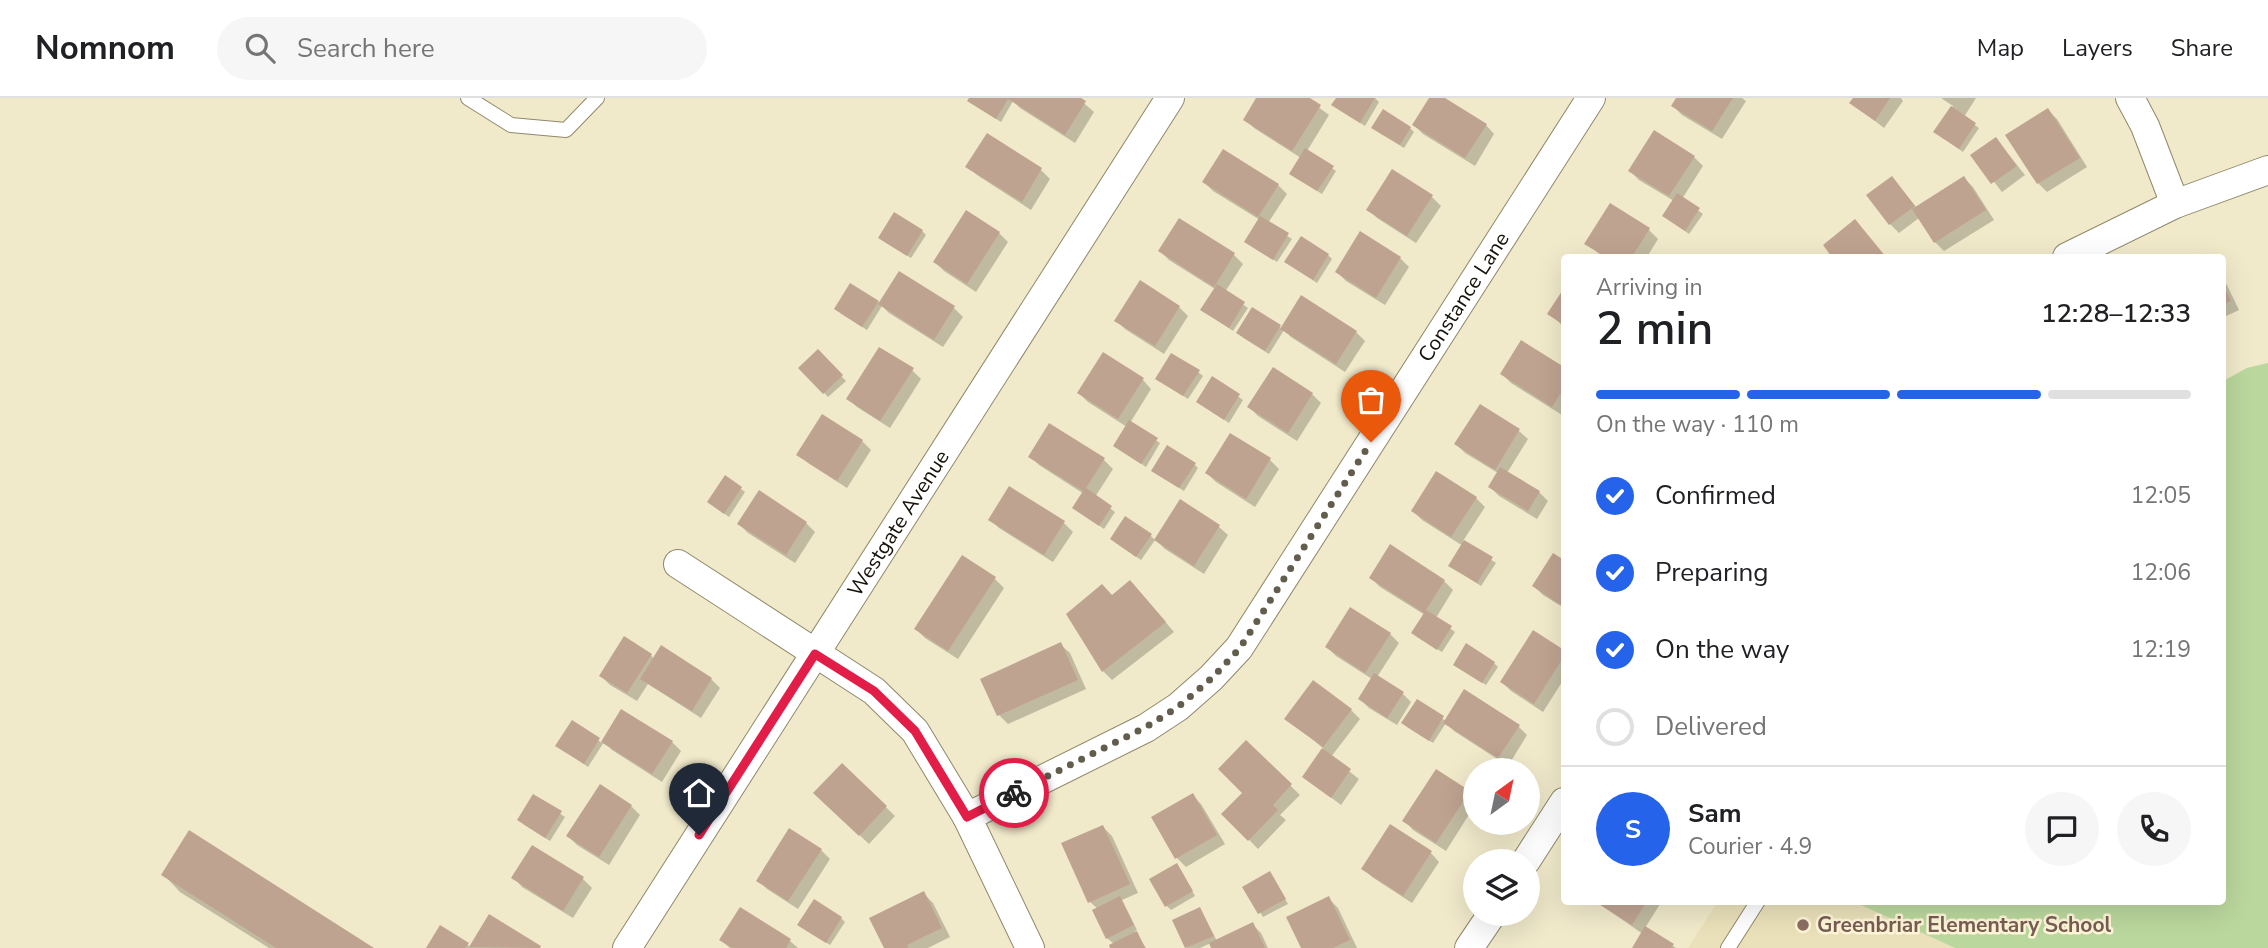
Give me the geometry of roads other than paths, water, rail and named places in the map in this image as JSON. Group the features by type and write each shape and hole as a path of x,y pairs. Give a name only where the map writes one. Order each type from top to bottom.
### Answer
{"street":[{"name":"Westgate Avenue","path":"627,948 1170,98"},
{"name":"Constance Lane","path":"967,817 1146,727 1195,693 1240,648 1591,98"},
{"path":"2130,98 2145,126 2175,204"},
{"path":"2073,254 2175,204 2268,170"},
{"path":"678,564 874,691 915,731 967,817 1030,948"},
{"path":"1534,849 1561,807"},
{"path":"1469,948 1484,926"}],"lane":[{"path":"468,98 511,125 566,130 597,98"},
{"path":"1728,948 1755,905"}],"place":[{"name":"Greenbriar Elementary School","path":"1803,925"}]}
